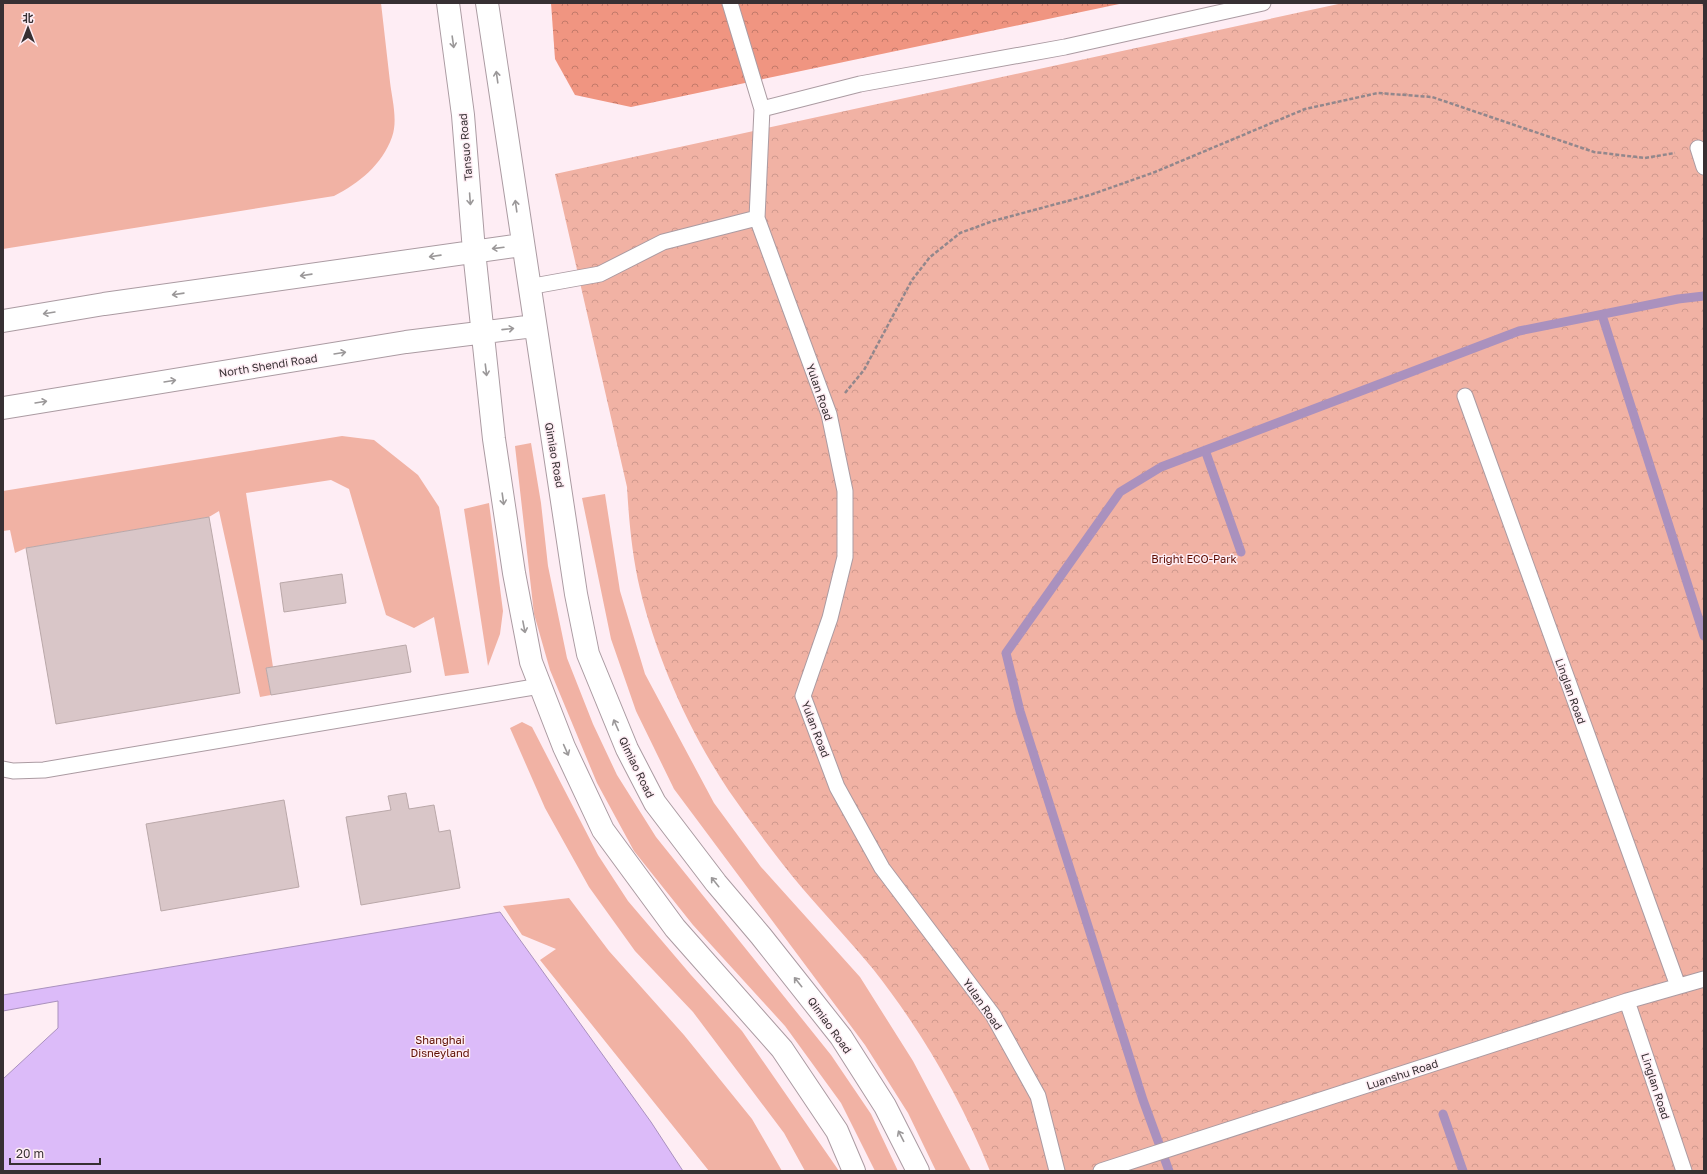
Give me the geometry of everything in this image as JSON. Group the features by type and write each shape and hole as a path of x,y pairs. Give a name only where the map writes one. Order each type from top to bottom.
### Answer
{"street":[{"name":"Tansuo Road","path":"448,3 463,114 482,331"},
{"path":"487,3 528,287"},
{"path":"3,321 522,245"},
{"name":"Qimiao Road","path":"528,287 565,514 576,594 588,654 627,749 655,803 674,830 841,1037 885,1106 918,1171"},
{"name":"North Shendi Road","path":"3,408 482,331 534,326"},
{"path":"482,331 494,439 514,573 531,662 564,747 603,830 675,928 782,1049 838,1132 854,1171"}],"lane":[{"path":"528,287 600,274 663,242 757,218 762,108 730,3"},
{"path":"762,108 860,84 1065,47 1263,3"},
{"path":"1698,148 1704,167"},
{"name":"Yulan Road","path":"757,218 829,414 845,491 845,558 830,618 803,696 838,787 882,868 993,1015 1038,1096 1057,1171"},
{"name":"Linglan Road","path":"1465,396 1678,986"},
{"path":"3,769 12,771 44,770 540,686"},
{"name":"Luanshu Road","path":"1102,1171 1627,1001 1704,979"},
{"name":"Linglan Road","path":"1627,1001 1684,1171"}],"path":[{"path":"829,414 864,370 912,280 930,257 960,233 993,221 1090,195 1155,172 1305,108 1378,93 1432,97 1594,152 1645,158 1698,148"}],"green space":[{"path":"3,3 381,3 394,110 394,130 392,137 388,147 376,165 361,179 334,196 3,249"},
{"path":"551,3 1124,3 631,107 575,95 555,59"},
{"name":"Bright ECO-Park","path":"1343,3 1704,3 1704,1171 990,1171 979,1144 953,1092 924,1041 908,1017 873,969 803,889 765,841 729,791 701,745 688,720 655,641 640,589 635,564 627,487 555,174"},
{"path":"342,436 374,440 418,475 439,507 469,673 445,676 434,617 414,628 386,615 349,489 331,480 246,493 273,667 266,668 271,695 260,697 219,511 209,517 26,548 15,553 10,530 3,531 3,491"},
{"path":"531,443 541,503 548,566 567,658 593,724 617,775 656,837 831,1055 871,1114 898,1171 875,1171 841,1103 785,1026 693,925 634,851 597,783 550,670 534,614 515,446"},
{"path":"605,494 620,591 645,674 714,803 761,867 860,977 913,1061 971,1171 936,1171 908,1113 865,1045 674,789 636,711 611,639 582,498"},
{"path":"489,503 503,611 500,634 488,666 464,509"},
{"path":"522,722 532,727 598,855 628,901 691,975 742,1031 839,1171 805,1171 784,1133 693,1012 635,951 589,887 545,808 510,728"},
{"path":"569,898 609,951 684,1035 752,1119 782,1171 709,1171 540,960 556,949 522,935 503,906"}],"shaded area":[{"name":"Shanghai Disneyland","path":"500,912 651,1122 683,1171 3,1171 3,1079 58,1028 58,1001 3,1011 3,995"}],"building":[{"path":"209,517 240,693 56,724 26,548"},
{"path":"342,574 346,603 284,612 280,583"},
{"path":"406,645 411,672 271,695 266,668"},
{"path":"406,793 409,809 434,805 439,832 450,830 460,888 361,905 346,817 391,810 388,796"},
{"path":"284,800 299,887 161,911 146,824"}],"waterway":[{"path":"1169,1171 1143,1100 1020,711 1006,653 1120,492 1161,467 1519,331 1678,299 1704,296"},
{"path":"1602,315 1704,636"},
{"path":"1205,450 1241,552"},
{"path":"1443,1114 1463,1171"}]}
